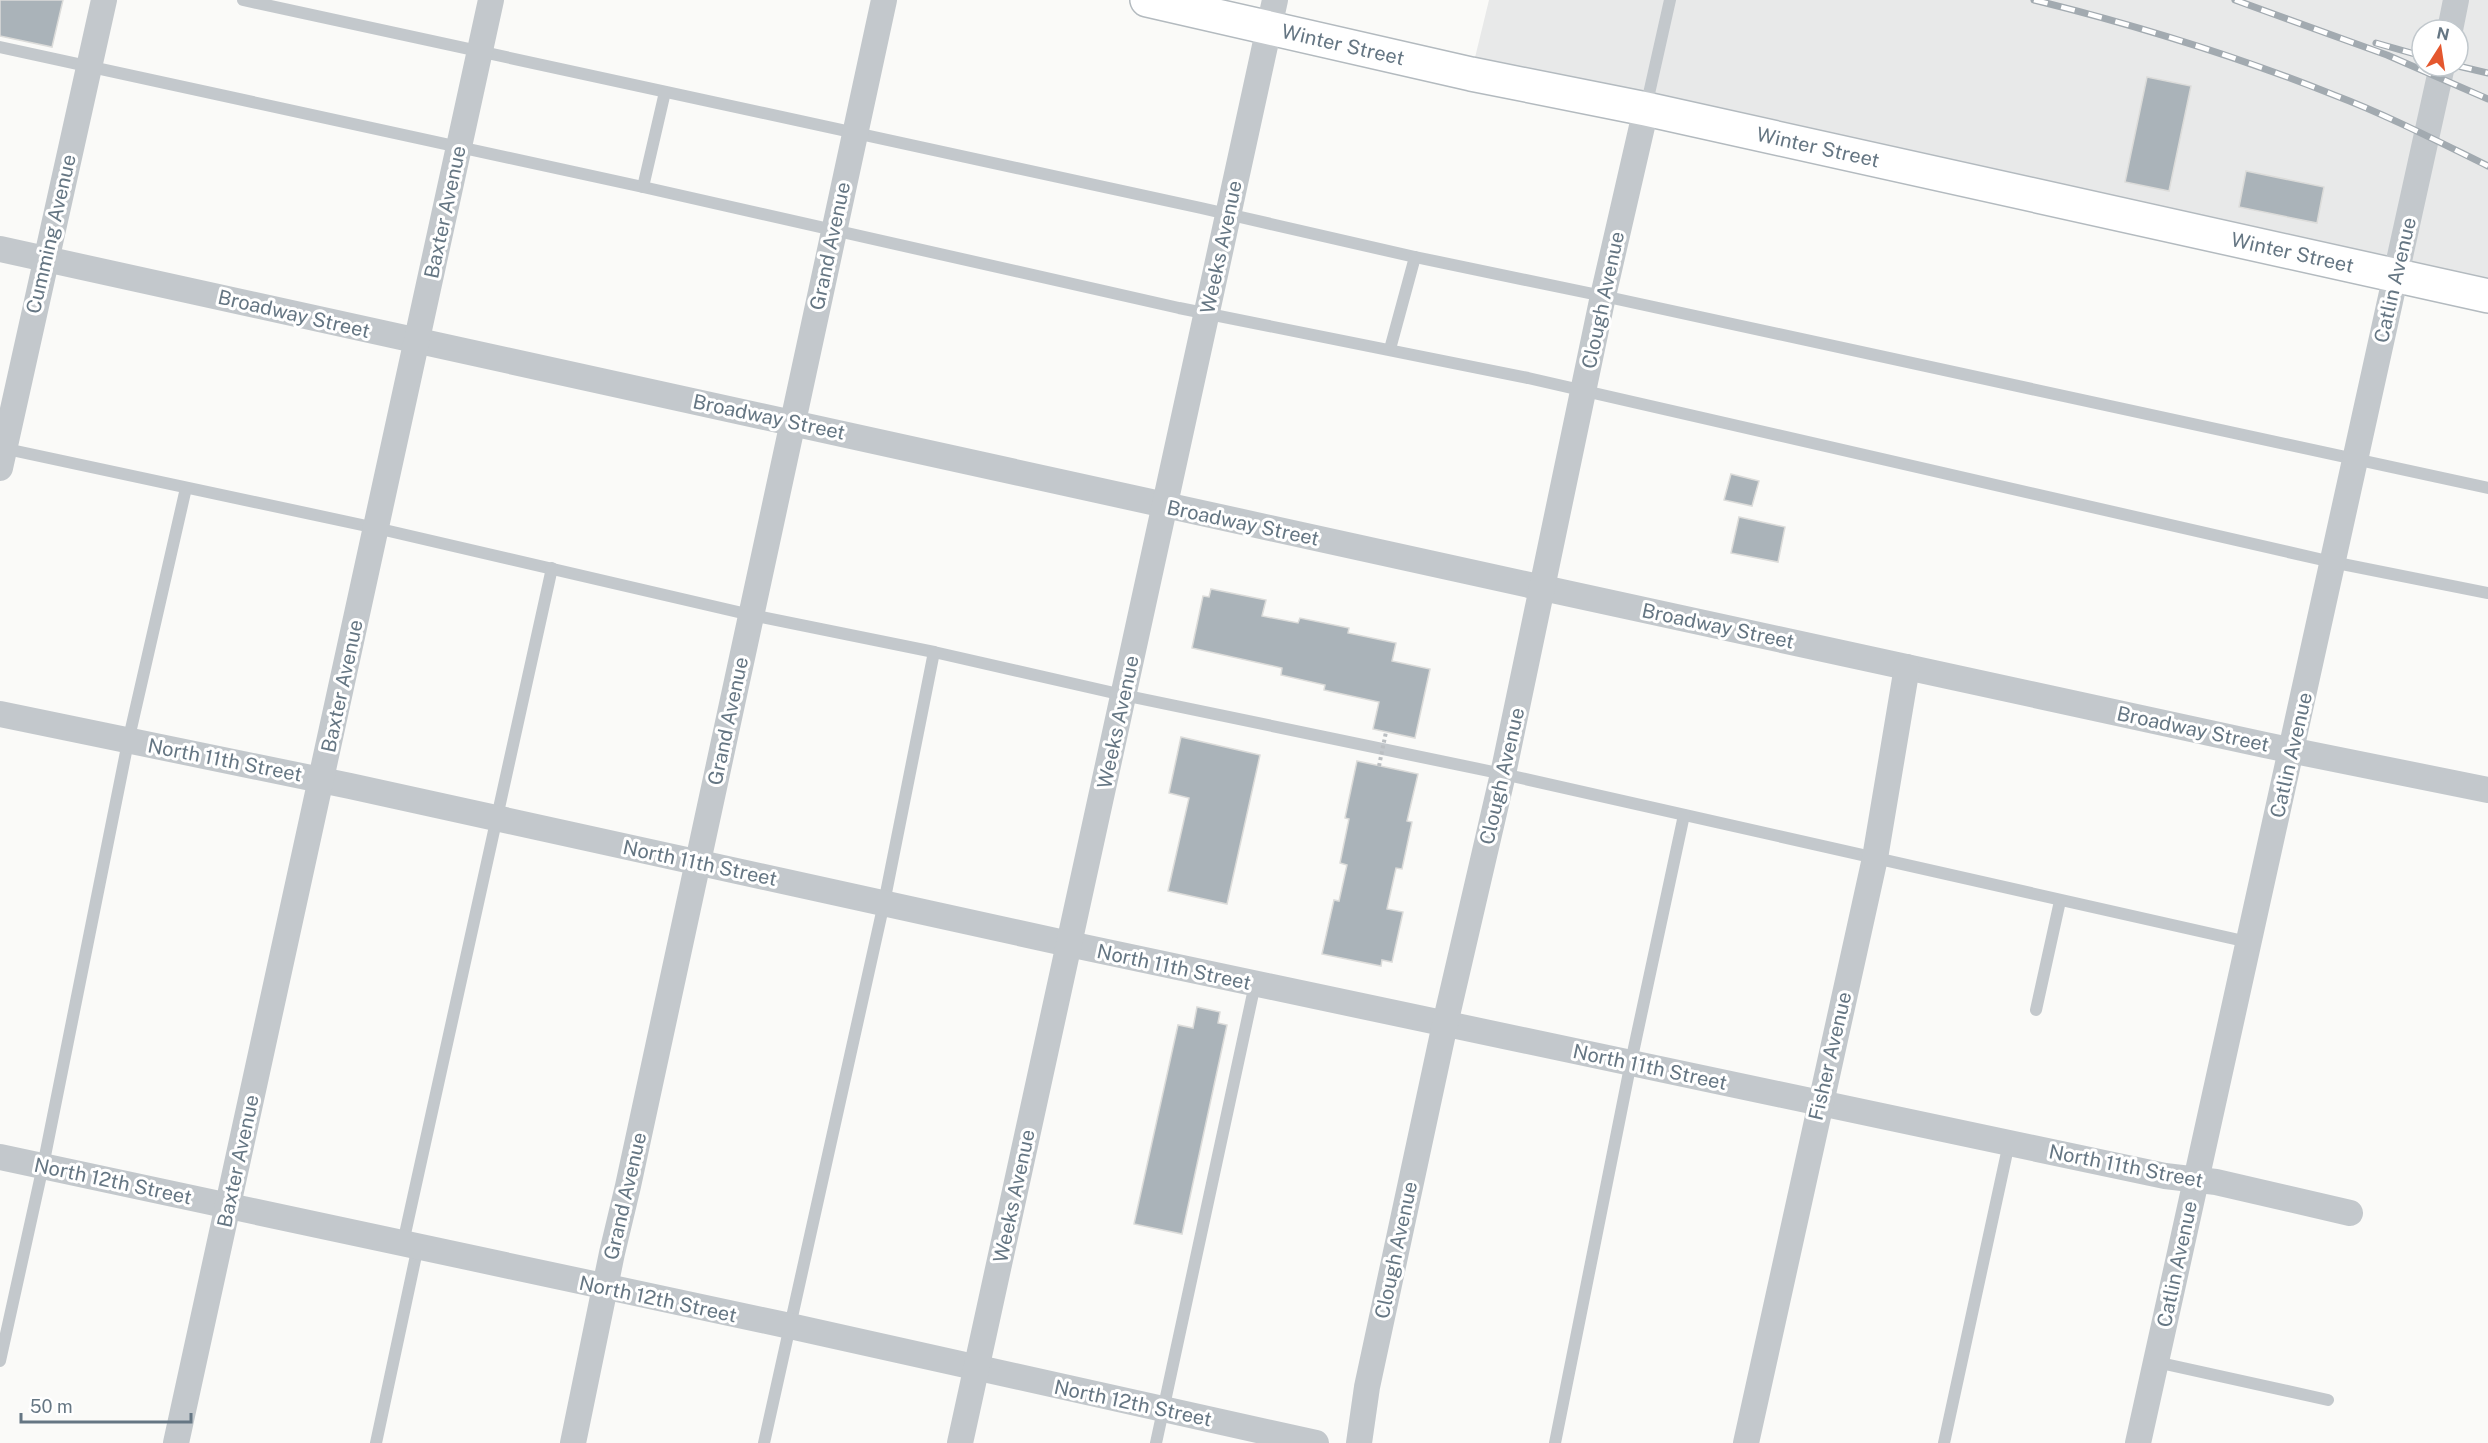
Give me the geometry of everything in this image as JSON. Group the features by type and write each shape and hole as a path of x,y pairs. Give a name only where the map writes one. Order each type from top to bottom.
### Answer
{"street":[{"name":"Cumming Avenue","path":"1,455 104,0"},
{"name":"Baxter Avenue","path":"176,1443 491,0"},
{"name":"Grand Avenue","path":"573,1443 884,0"},
{"name":"Winter Street","path":"1147,0 1272,13 1471,74 1646,109 2488,296"},
{"path":"2452,18 2456,0"},
{"name":"Weeks Avenue","path":"960,1443 1272,13"},
{"name":"Catlin Avenue","path":"2138,1443 2248,942 2293,750 2332,562 2439,78"},
{"name":"Clough Avenue","path":"1359,1443 1367,1387 1445,1024 1503,774 1646,109"},
{"name":"Broadway Street","path":"0,249 1165,506 2293,750 2488,790"},
{"name":"Fisher Avenue","path":"1746,1443 1875,858 1907,667"},
{"name":"North 11th Street","path":"0,714 496,817 1255,984 2165,1176 2216,1182 2350,1213"},
{"name":"North 12th Street","path":"0,1157 790,1326 1316,1443"}],"lane":[{"path":"243,0 1228,214 1415,257 2488,488"},
{"path":"1646,109 1670,0"},
{"path":"0,47 643,187 1207,314 1390,349 1780,435 2332,562 2488,593"},
{"path":"643,187 665,92"},
{"path":"1390,349 1415,257"},
{"path":"1,455 186,488 376,528 751,615 1503,774 2248,942"},
{"path":"0,1361 43,1166 128,742 186,488"},
{"path":"376,1443 411,1245 496,817 552,568"},
{"path":"764,1443 884,903 934,652"},
{"path":"1555,1443 1631,1062 1684,815"},
{"path":"2036,1010 2060,901"},
{"path":"1156,1443 1255,984"},
{"path":"1944,1443 2009,1143"},
{"path":"2156,1362 2328,1401"}],"path":[{"path":"1379,766 1386,732"}],"shaded area":[{"path":"1489,0 2488,0 2488,296 1471,74"}],"building":[{"path":"0,0 63,0 52,47 0,36"},
{"path":"2147,77 2191,86 2169,191 2125,182"},
{"path":"2246,171 2324,187 2317,223 2239,207"},
{"path":"1731,474 1759,481 1752,506 1724,500"},
{"path":"1739,517 1785,527 1778,562 1731,553"},
{"path":"1211,589 1266,600 1262,616 1298,623 1300,618 1349,628 1348,633 1396,643 1392,661 1430,669 1415,738 1373,729 1379,702 1324,690 1325,685 1281,675 1282,668 1192,648 1203,596 1209,597"},
{"path":"1181,737 1260,755 1227,904 1168,891 1189,798 1169,793"},
{"path":"1357,761 1418,774 1407,821 1412,822 1402,869 1396,868 1387,909 1403,912 1392,962 1382,960 1381,966 1322,954 1334,900 1339,901 1347,865 1340,863 1349,819 1345,818"},
{"path":"1197,1007 1220,1012 1218,1023 1227,1025 1182,1234 1134,1224 1178,1025 1193,1028"}],"railway":[{"path":"2034,0 2186,42 2260,67 2373,111 2488,166"},
{"path":"2235,0 2387,55 2488,99"},
{"path":"2376,43 2410,53"},
{"path":"2470,69 2488,73"}]}
